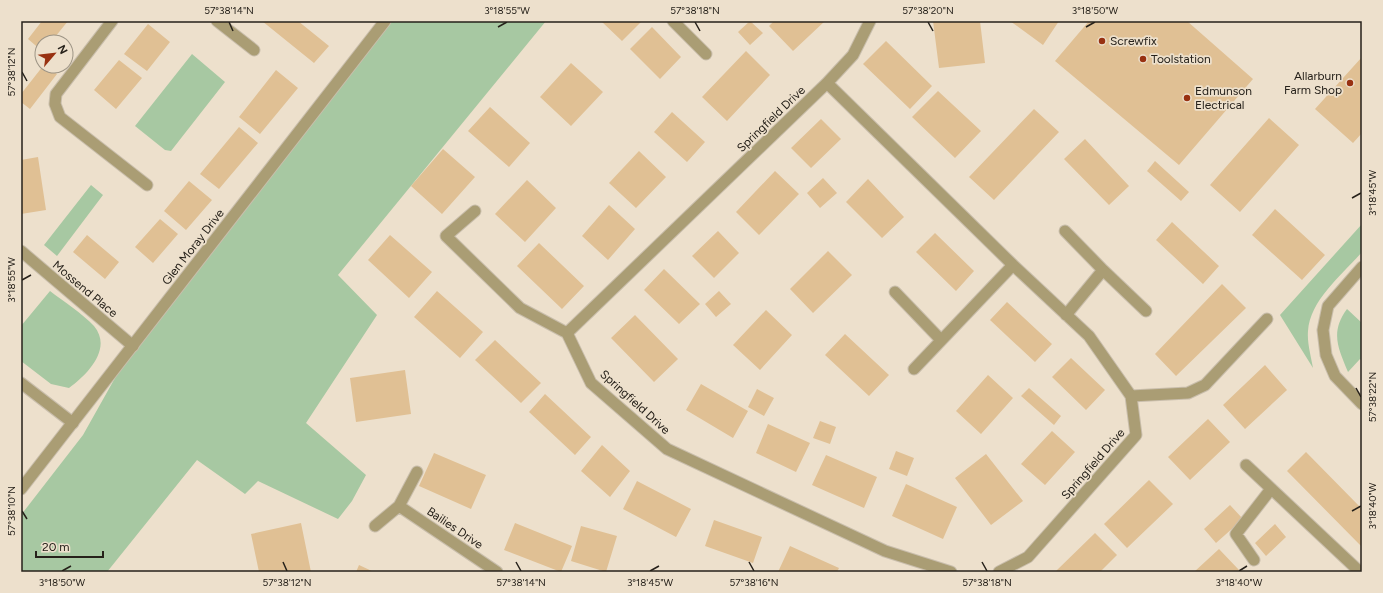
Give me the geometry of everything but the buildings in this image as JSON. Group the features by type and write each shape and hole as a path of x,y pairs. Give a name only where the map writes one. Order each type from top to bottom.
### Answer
{"street":[{"path":"112,21 56,94 55,104 60,117 146,185"},
{"path":"218,21 254,50"},
{"name":"Glen Moray Drive","path":"21,490 386,21"},
{"path":"673,21 706,54"},
{"name":"Springfield Drive","path":"870,21 853,55 827,83 567,333 591,383 667,449 885,550 951,572"},
{"name":"Springfield Drive","path":"827,83 1089,336 1131,396 1136,435 1028,558 999,572"},
{"path":"475,210 446,236 520,308 567,333"},
{"path":"1065,230 1103,270 1146,310"},
{"name":"Mossend Place","path":"21,251 133,346"},
{"path":"914,369 1013,264"},
{"path":"1362,267 1328,306 1323,330 1326,355 1335,376 1362,404"},
{"path":"1066,315 1103,270"},
{"path":"895,292 941,340"},
{"path":"1131,396 1188,393 1205,385 1267,319"},
{"path":"21,383 73,422"},
{"path":"1246,465 1360,572"},
{"path":"375,526 399,506 417,472"},
{"path":"1254,560 1236,534 1271,489"},
{"name":"Bailies Drive","path":"399,506 497,572"}],"green space":[{"path":"385,21 546,21 338,275 377,315 306,423 366,475 352,501 338,519 258,481 245,494 197,460 107,572 21,572 21,515 83,435 133,346"},
{"path":"192,54 225,82 171,151 165,150 135,126"},
{"path":"91,185 103,195 57,256 44,245"},
{"path":"1362,224 1362,252 1328,288 1314,309 1310,320 1308,340 1313,368 1280,315"},
{"path":"50,291 79,312 94,326 99,335 101,344 99,352 90,369 69,388 51,384 21,361 21,326"},
{"path":"1347,309 1362,323 1362,361 1360,359 1348,372 1337,340 1339,325"}],"place":[{"name":"Screwfix","path":"1102,41"},
{"name":"Toolstation","path":"1143,59"},
{"name":"Allarburn Farm Shop","path":"1350,83"},
{"name":"Edmunson Electrical","path":"1187,98"}]}
